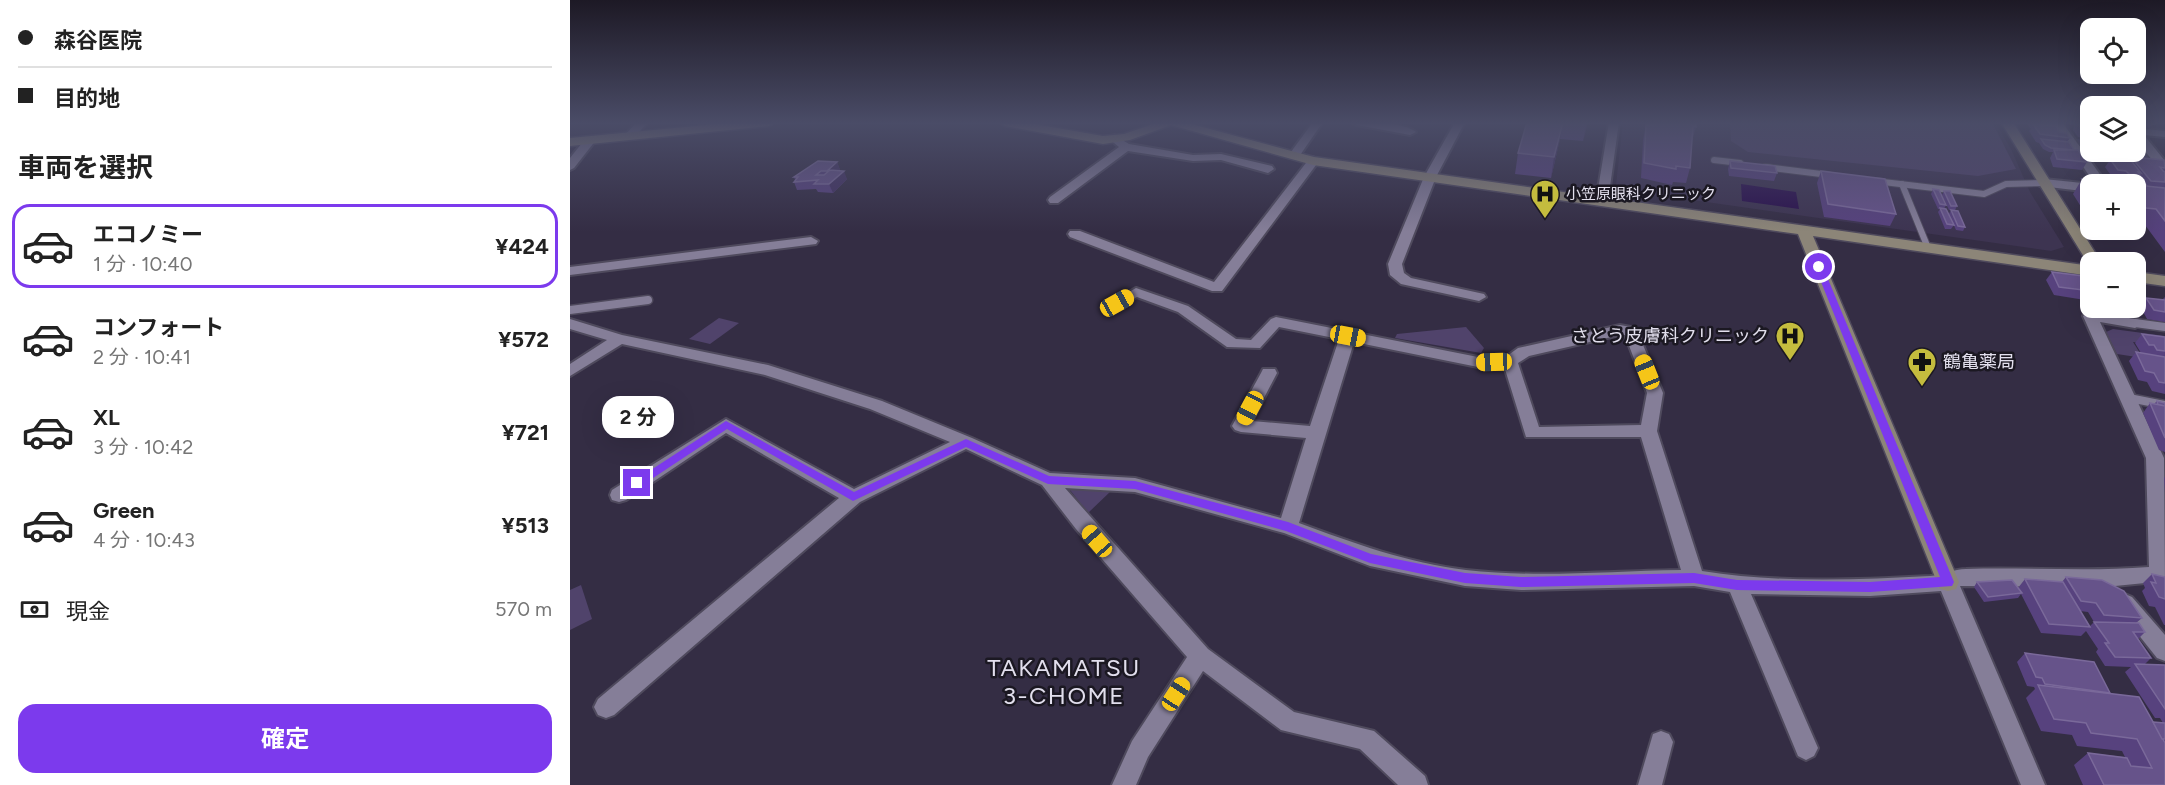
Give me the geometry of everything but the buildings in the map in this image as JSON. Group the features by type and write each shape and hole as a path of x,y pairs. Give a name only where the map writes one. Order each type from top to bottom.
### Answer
{"street":[{"path":"1054,200 1110,159"},
{"path":"1227,159 1268,169"},
{"path":"1305,159 2080,269"},
{"path":"1440,159 1430,177 1395,264 1397,275 1406,281 1479,297"},
{"path":"1602,201 1608,159"},
{"path":"2029,159 2088,252"},
{"path":"2083,159 2094,174"},
{"path":"1074,234 1217,288 1314,161"},
{"path":"2044,183 2080,187"},
{"path":"1803,230 2033,785"},
{"path":"570,271 811,241"},
{"path":"2146,278 2165,281"},
{"path":"1117,303 1136,292 1184,309 1232,344 1255,345 1275,322 1478,362 1510,361 1524,351 1620,330 1630,331 1655,393 1648,431 1694,578"},
{"path":"570,324 620,339 768,370 876,405 966,442 1048,480 1135,485 1288,527 1370,558 1465,578 1521,582 1694,578 1737,585 1870,587 1948,582 1963,577 2105,579 2162,577 2155,458 2091,318"},
{"path":"1288,527 1348,336"},
{"path":"570,371 620,339"},
{"path":"1510,361 1532,433 1648,431"},
{"path":"1269,373 1241,426 1316,433"},
{"path":"619,495 726,425 853,496"},
{"path":"606,707 853,496 966,442"},
{"path":"1048,480 1083,524 1200,656 1289,722 1365,739 1416,785"},
{"path":"2105,579 2165,651"},
{"path":"1737,585 1806,748"},
{"path":"1124,785 1140,749 1200,656"},
{"path":"1650,785 1660,742"}],"lane":[{"path":"1714,160 1745,164"},
{"path":"1755,165 1833,175"},
{"path":"1868,180 1984,194 2001,183 2044,183"},
{"path":"1902,184 1928,248"},
{"path":"570,310 648,300"},
{"path":"2139,318 2165,327"},
{"path":"2129,398 2165,405"}],"shaded area":[{"path":"1619,159 2015,159 2030,192 2064,247 2051,251 1664,196 1615,194"},
{"path":"1812,159 2011,159 2016,169 1978,176"},
{"path":"2146,159 2150,159 2157,167 2104,162 2146,162"},
{"path":"1741,184 1796,192 1799,209 1742,201"},
{"path":"719,318 739,323 710,344 689,339"},
{"path":"1466,327 1484,348 1481,353 1395,338 1397,334"},
{"path":"2113,329 2165,336 2165,346 2133,342 2143,358 2117,354 2106,332"},
{"path":"1070,490 1112,490 1088,513"},
{"path":"581,585 592,619 570,630 570,590"}],"place":[{"name":"小笠原眼科クリニック","path":"1545,220"},
{"name":"さとう皮膚科クリニック","path":"1790,362"},
{"name":"鶴亀薬局","path":"1922,388"}],"district":[{"name":"TAKAMATSU 3-CHOME","path":"1064,681"}],"route":[{"path":"637,483 726,425 853,496 966,442 1048,480 1135,485 1288,527 1370,558 1465,578 1521,582 1694,578 1737,585 1870,587 1948,582 1819,267"}]}
